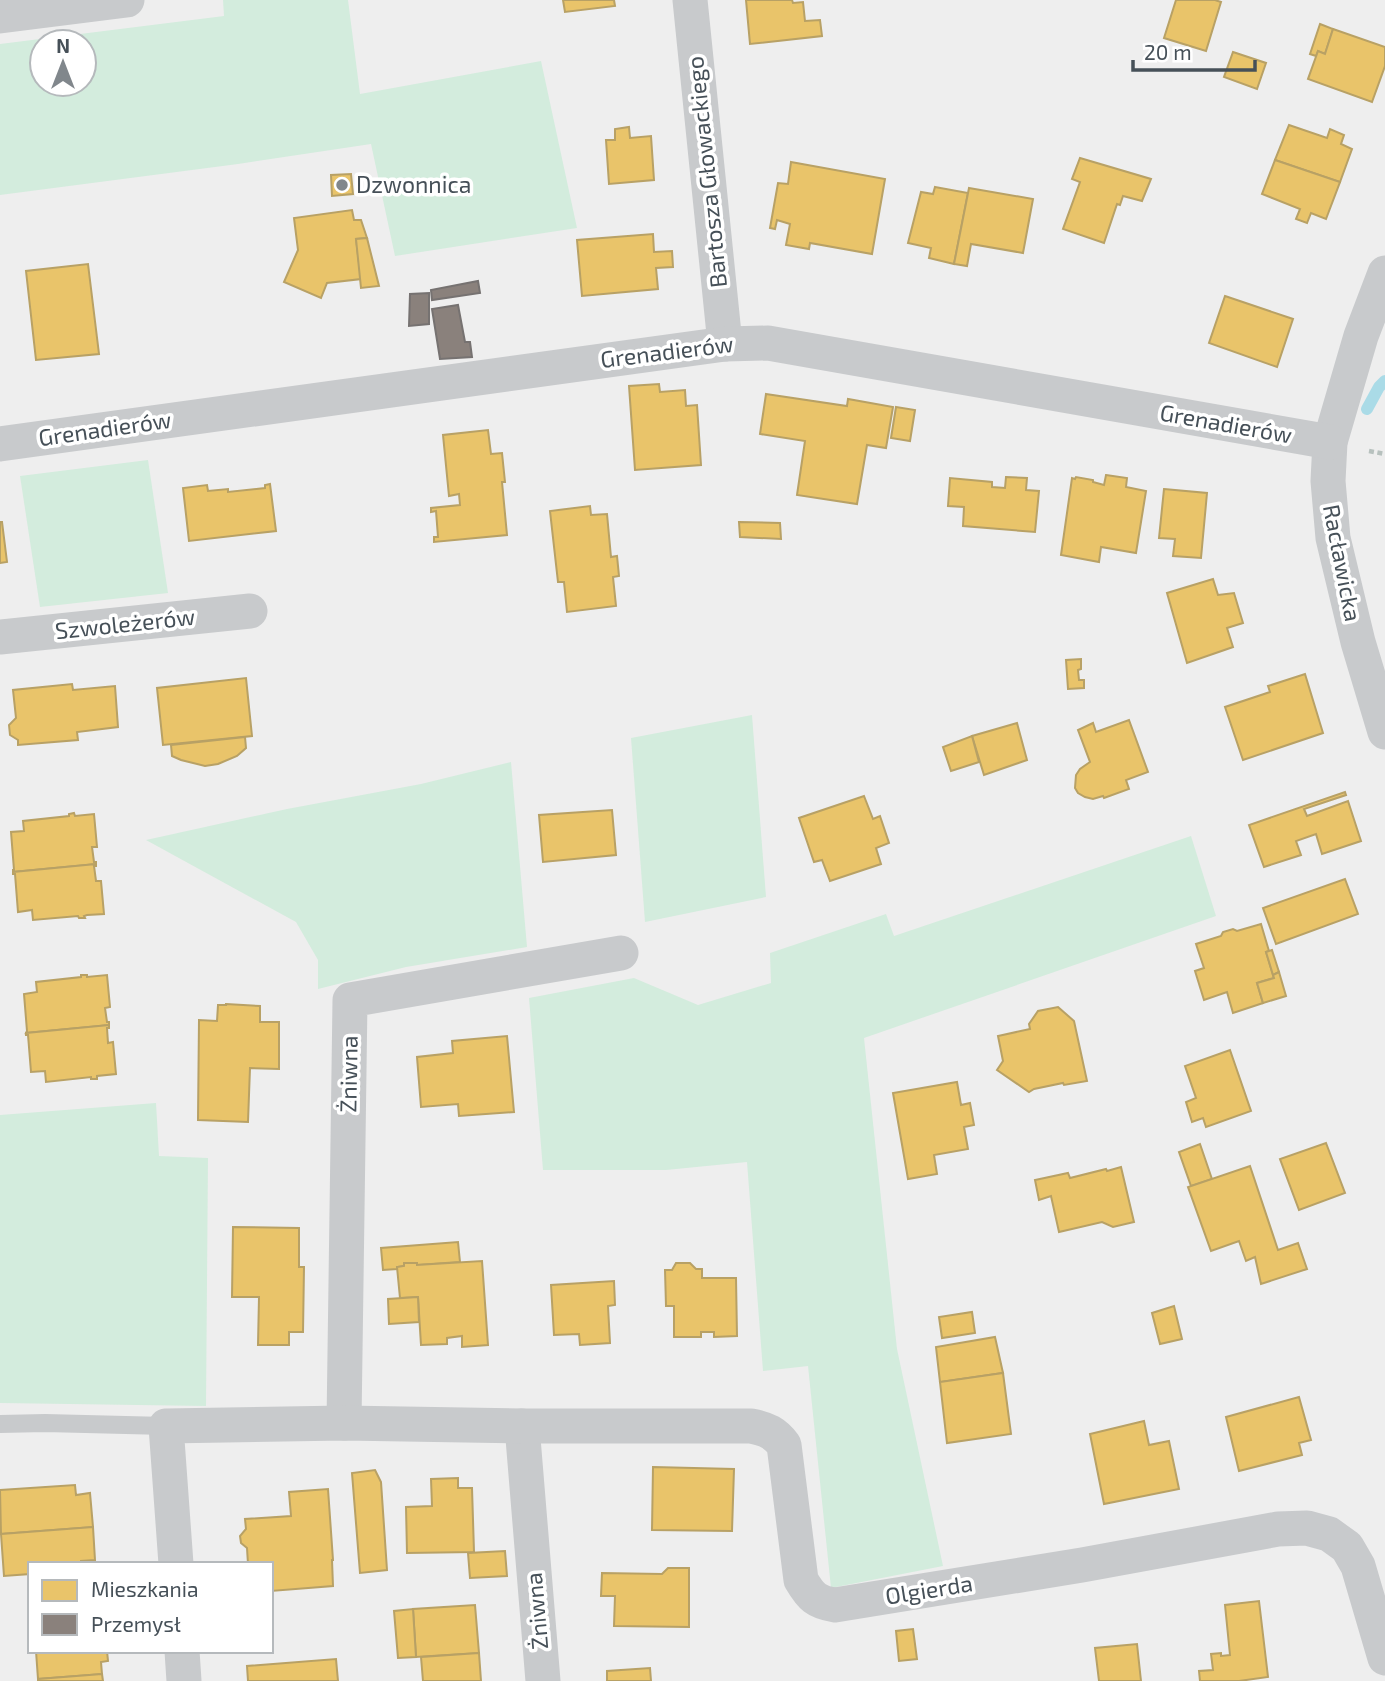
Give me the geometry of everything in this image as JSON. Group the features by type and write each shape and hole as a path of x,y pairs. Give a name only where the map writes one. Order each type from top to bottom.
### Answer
{"street":[{"path":"0,16 128,0"},
{"name":"Bartosza Głowackiego","path":"690,0 724,344"},
{"name":"Racławicka","path":"1385,272 1361,336 1330,442 1328,481 1334,538 1358,642 1385,732"},
{"name":"Grenadierów","path":"0,444 724,344 768,343 1330,442"},
{"name":"Szwoleżerów","path":"0,637 250,611"},
{"name":"Żniwna","path":"344,1423 350,1000 621,953"},
{"path":"176,1562 166,1426 344,1423 522,1426"},
{"name":"Żniwna","path":"522,1426 543,1681"},
{"name":"Olgierda","path":"522,1426 751,1426 776,1434 784,1445 801,1580 809,1594 821,1603 835,1605 1082,1565 1278,1529 1307,1528 1329,1534 1347,1547 1358,1566 1385,1658"},
{"path":"182,1653 184,1681"}],"lane":[{"path":"0,1424 166,1426"}],"green space":[{"path":"223,0 348,0 360,94 541,61 577,228 395,256 371,144 0,195 0,44 28,40 28,98 98,98 98,32 224,16"},
{"path":"148,460 168,593 40,607 20,476"},
{"path":"752,715 766,897 645,922 631,738"},
{"path":"511,762 527,947 406,967 318,989 318,960 296,922 146,840 287,809 421,784"},
{"path":"1191,836 1216,916 864,1038 897,1349 943,1566 831,1588 808,1366 763,1371 747,1162 666,1170 543,1170 529,998 634,978 698,1005 771,983 770,953 886,914 894,936"},
{"path":"156,1103 159,1156 208,1158 206,1406 0,1403 0,1115"}],"building: Mieszkania":[{"path":"563,0 614,0 615,6 565,12"},
{"path":"746,0 803,2 805,21 820,20 822,36 750,44"},
{"path":"1176,0 1221,2 1206,51 1164,38"},
{"path":"1320,24 1333,29 1325,54 1318,51 1316,56 1310,54"},
{"path":"1333,29 1385,47 1385,66 1372,102 1308,79 1318,51 1325,54"},
{"path":"1233,52 1266,63 1257,89 1224,77"},
{"path":"1289,125 1327,138 1330,129 1344,135 1341,144 1352,149 1340,182 1275,160"},
{"path":"629,127 630,138 651,136 654,180 609,184 606,140 615,140 615,129"},
{"path":"1080,158 1151,179 1142,201 1123,196 1120,205 1117,204 1104,243 1063,229 1080,182 1072,179"},
{"path":"1275,160 1340,182 1326,219 1311,213 1307,223 1296,219 1300,209 1262,194"},
{"path":"791,162 885,179 872,254 810,243 809,249 786,245 790,224 777,220 775,229 770,228 778,183 788,184"},
{"name":"Dzwonnica","path":"351,174 353,194 332,196 331,175"},
{"path":"935,187 968,193 954,264 929,258 931,248 908,243 921,192 933,194"},
{"path":"969,188 1033,199 1023,253 971,244 967,266 954,264"},
{"path":"352,210 354,220 361,220 367,238 356,239 361,279 327,283 321,298 284,282 298,250 294,218"},
{"path":"653,234 654,252 672,251 673,267 656,268 658,289 582,296 577,240"},
{"path":"367,238 379,286 361,288 356,239"},
{"path":"88,264 99,354 36,360 26,271"},
{"path":"1225,296 1293,319 1277,367 1209,343"},
{"path":"659,384 660,392 685,390 686,406 697,405 701,465 635,470 629,386"},
{"path":"766,394 847,406 848,399 893,407 886,448 867,445 857,504 797,495 805,441 760,434"},
{"path":"896,407 915,410 910,441 891,438"},
{"path":"488,430 491,454 502,453 507,535 434,542 434,537 438,537 436,511 431,512 431,508 460,505 459,494 449,496 443,435"},
{"path":"1106,475 1127,478 1126,487 1146,491 1136,553 1101,547 1099,562 1061,555 1072,478 1093,480 1104,485"},
{"path":"1006,477 1027,478 1026,490 1039,491 1035,532 963,526 964,507 948,506 950,478 992,482 992,487 1005,488"},
{"path":"270,484 276,531 189,541 183,488 207,485 208,491 228,489 228,492 265,488 265,485"},
{"path":"1164,489 1207,493 1201,558 1173,556 1175,539 1159,538"},
{"path":"590,506 591,515 607,514 611,557 617,556 619,576 613,577 616,606 567,612 564,582 558,582 550,511"},
{"path":"0,522 7,562 0,563"},
{"path":"739,522 780,523 781,539 740,537"},
{"path":"1213,579 1218,595 1234,593 1243,623 1227,628 1233,647 1187,663 1167,593"},
{"path":"1081,659 1079,680 1084,680 1084,688 1068,689 1066,660"},
{"path":"1305,674 1323,733 1243,760 1225,707 1270,692 1268,686"},
{"path":"246,678 252,736 163,745 157,688"},
{"path":"72,684 73,690 115,686 118,727 77,732 78,740 18,745 18,740 10,735 9,725 16,718 13,690"},
{"path":"1129,720 1148,772 1126,780 1129,789 1104,798 1093,799 1078,793 1075,788 1076,775 1090,762 1078,730 1093,723 1096,732"},
{"path":"1017,723 1027,760 984,775 972,736"},
{"path":"972,736 979,762 951,771 943,747"},
{"path":"245,737 246,748 237,756 218,764 205,766 172,756 171,745"},
{"path":"1345,792 1346,795 1304,809 1307,816 1348,801 1361,841 1322,854 1316,834 1296,841 1301,855 1264,867 1249,825"},
{"path":"864,796 873,819 880,816 889,843 876,848 881,864 830,881 822,860 814,862 799,818"},
{"path":"612,810 616,855 543,862 539,815"},
{"path":"74,813 75,816 94,814 97,847 92,847 96,864 13,872 11,832 24,831 23,821 69,816"},
{"path":"96,864 96,881 101,881 104,914 87,915 85,918 78,916 33,920 32,910 18,912 13,872"},
{"path":"1345,879 1358,914 1276,944 1263,908"},
{"path":"1261,924 1274,978 1257,983 1263,1003 1233,1013 1227,992 1204,1000 1195,971 1204,968 1196,944 1221,936 1223,932"},
{"path":"1272,950 1279,972 1273,975 1266,952"},
{"path":"1279,972 1286,996 1263,1003 1257,983 1274,978 1273,975"},
{"path":"81,975 107,975 110,1007 105,1008 109,1025 26,1033 24,994 37,992 36,982"},
{"path":"218,1005 260,1006 260,1022 279,1022 279,1069 250,1068 248,1122 198,1120 199,1020 217,1021"},
{"path":"1058,1007 1074,1021 1087,1081 1063,1083 1029,1092 997,1070 1003,1061 998,1036 1030,1029 1029,1024 1038,1011"},
{"path":"109,1025 108,1043 113,1042 116,1074 97,1076 97,1079 91,1077 46,1082 45,1071 31,1072 26,1033"},
{"path":"507,1036 514,1112 459,1116 458,1104 421,1107 417,1057 453,1053 452,1041"},
{"path":"1230,1050 1251,1111 1206,1127 1203,1118 1192,1122 1186,1102 1196,1098 1185,1066"},
{"path":"957,1082 961,1105 970,1103 974,1125 964,1127 968,1149 934,1155 937,1174 908,1179 893,1093"},
{"path":"1326,1143 1345,1193 1299,1210 1280,1159"},
{"path":"1200,1144 1212,1179 1191,1186 1179,1152"},
{"path":"1250,1166 1278,1250 1298,1243 1307,1269 1261,1284 1255,1257 1246,1261 1239,1241 1211,1251 1188,1187"},
{"path":"1121,1167 1134,1222 1113,1227 1102,1222 1059,1232 1051,1196 1039,1200 1035,1180 1068,1173 1070,1178"},
{"path":"233,1227 299,1228 299,1267 304,1267 303,1332 289,1332 289,1345 258,1345 259,1297 232,1297"},
{"path":"458,1242 460,1262 417,1265 404,1263 404,1266 397,1269 383,1270 381,1248"},
{"path":"482,1261 488,1345 462,1347 462,1336 447,1338 447,1344 421,1345 418,1297 400,1298 397,1267 404,1266 404,1263 417,1265"},
{"path":"676,1263 690,1263 696,1269 702,1269 702,1278 736,1278 737,1336 714,1337 714,1332 701,1332 701,1337 674,1337 674,1306 666,1306 665,1270 672,1270"},
{"path":"614,1281 615,1305 608,1306 610,1343 580,1345 579,1334 554,1335 551,1285"},
{"path":"418,1297 419,1322 389,1324 388,1299"},
{"path":"1174,1306 1182,1339 1160,1344 1152,1313"},
{"path":"972,1312 975,1333 942,1338 939,1317"},
{"path":"995,1337 1003,1373 940,1382 936,1347"},
{"path":"1003,1373 1011,1434 947,1443 940,1382"},
{"path":"1299,1397 1311,1440 1299,1443 1302,1455 1239,1471 1226,1417"},
{"path":"1144,1421 1149,1445 1169,1441 1179,1489 1104,1504 1090,1434"},
{"path":"653,1467 734,1469 732,1531 652,1530"},
{"path":"375,1470 381,1482 387,1570 360,1573 352,1473"},
{"path":"458,1478 458,1488 472,1488 474,1552 407,1553 406,1507 432,1506 431,1479"},
{"path":"75,1485 76,1495 90,1493 93,1527 1,1534 0,1490"},
{"path":"328,1489 333,1586 273,1591 273,1562 248,1562 247,1548 241,1543 240,1536 246,1529 245,1519 291,1516 289,1492"},
{"path":"93,1527 95,1560 28,1562 28,1574 4,1576 1,1534"},
{"path":"505,1551 507,1576 470,1578 468,1553"},
{"path":"668,1568 689,1568 689,1627 614,1626 615,1596 601,1596 602,1573 662,1574"},
{"path":"1259,1601 1268,1677 1239,1681 1200,1681 1199,1671 1213,1670 1211,1654 1230,1655 1225,1605"},
{"path":"475,1605 479,1653 416,1657 413,1609"},
{"path":"413,1609 416,1657 398,1658 394,1611"},
{"path":"913,1629 917,1659 899,1661 896,1631"},
{"path":"1137,1644 1141,1681 1099,1681 1095,1648"},
{"path":"36,1653 107,1653 108,1661 101,1662 102,1674 38,1679"},
{"path":"479,1653 481,1681 423,1681 421,1657"},
{"path":"336,1659 338,1681 248,1681 247,1666"},
{"path":"650,1668 651,1681 607,1681 607,1671"},
{"path":"102,1674 103,1681 38,1681 38,1679"}],"building: Przemysł":[{"path":"478,281 480,293 432,300 431,290"},
{"path":"429,293 429,324 409,326 410,294"},
{"path":"458,305 465,342 470,342 472,357 440,359 432,309"}],"waterway":[{"path":"1367,409 1385,381"}],"place":[{"name":"Dzwonnica","path":"342,185"}]}
